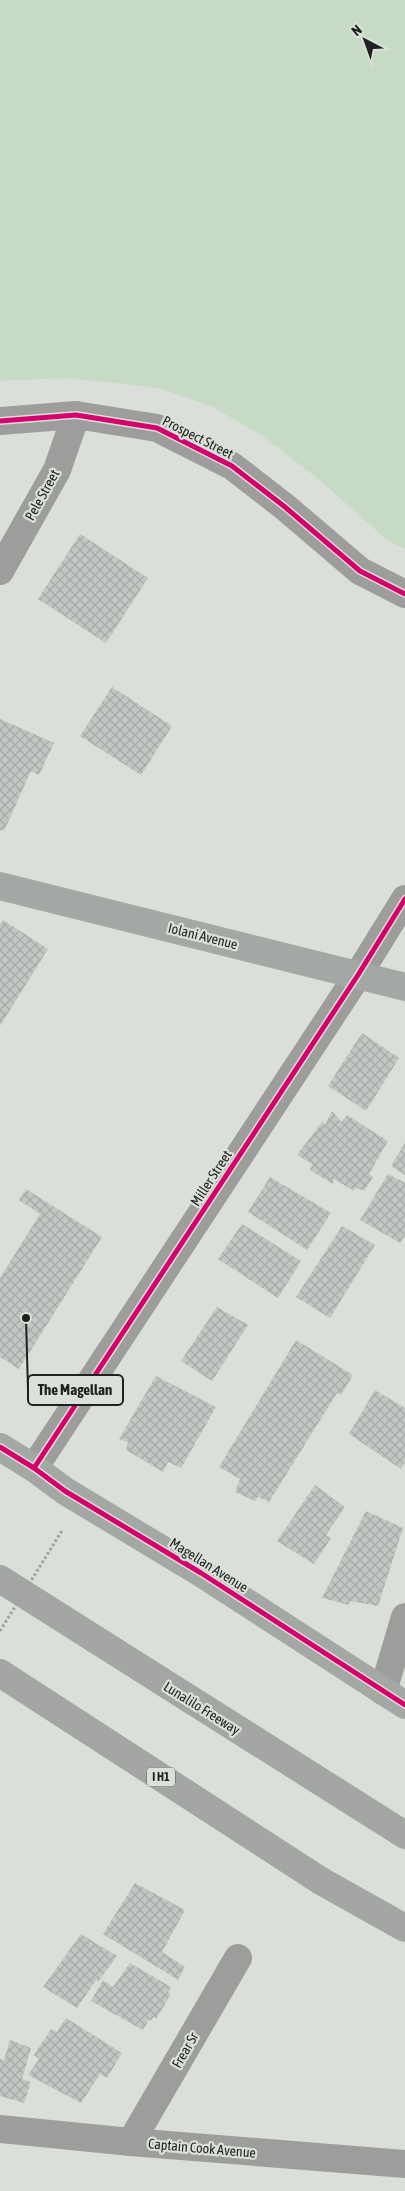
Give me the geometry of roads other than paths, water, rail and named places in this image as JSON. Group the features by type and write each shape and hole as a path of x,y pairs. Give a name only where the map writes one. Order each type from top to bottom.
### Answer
{"highway":[{"name":"Lunalilo Freeway","path":"0,1579 405,1835"},
{"name":"I H1","path":"0,1673 321,1881 405,1928"},
{"path":"321,1881 405,1945"}],"street":[{"name":"Prospect Street","path":"0,421 76,415 157,428 232,466 285,507 360,571 405,594"},
{"name":"Pele Street","path":"0,571 57,470 76,415"},
{"name":"Iolani Avenue","path":"0,886 405,987"},
{"name":"Miller Street","path":"34,1468 358,975 405,899"},
{"name":"Magellan Avenue","path":"0,1447 34,1468 65,1491 202,1573 394,1698"},
{"path":"394,1698 405,1617"},
{"name":"Frear Sr","path":"131,2142 238,1958"},
{"name":"Captain Cook Avenue","path":"0,2129 131,2142 405,2164"}],"place":[{"name":"The Magellan","path":"26,1318"}]}
